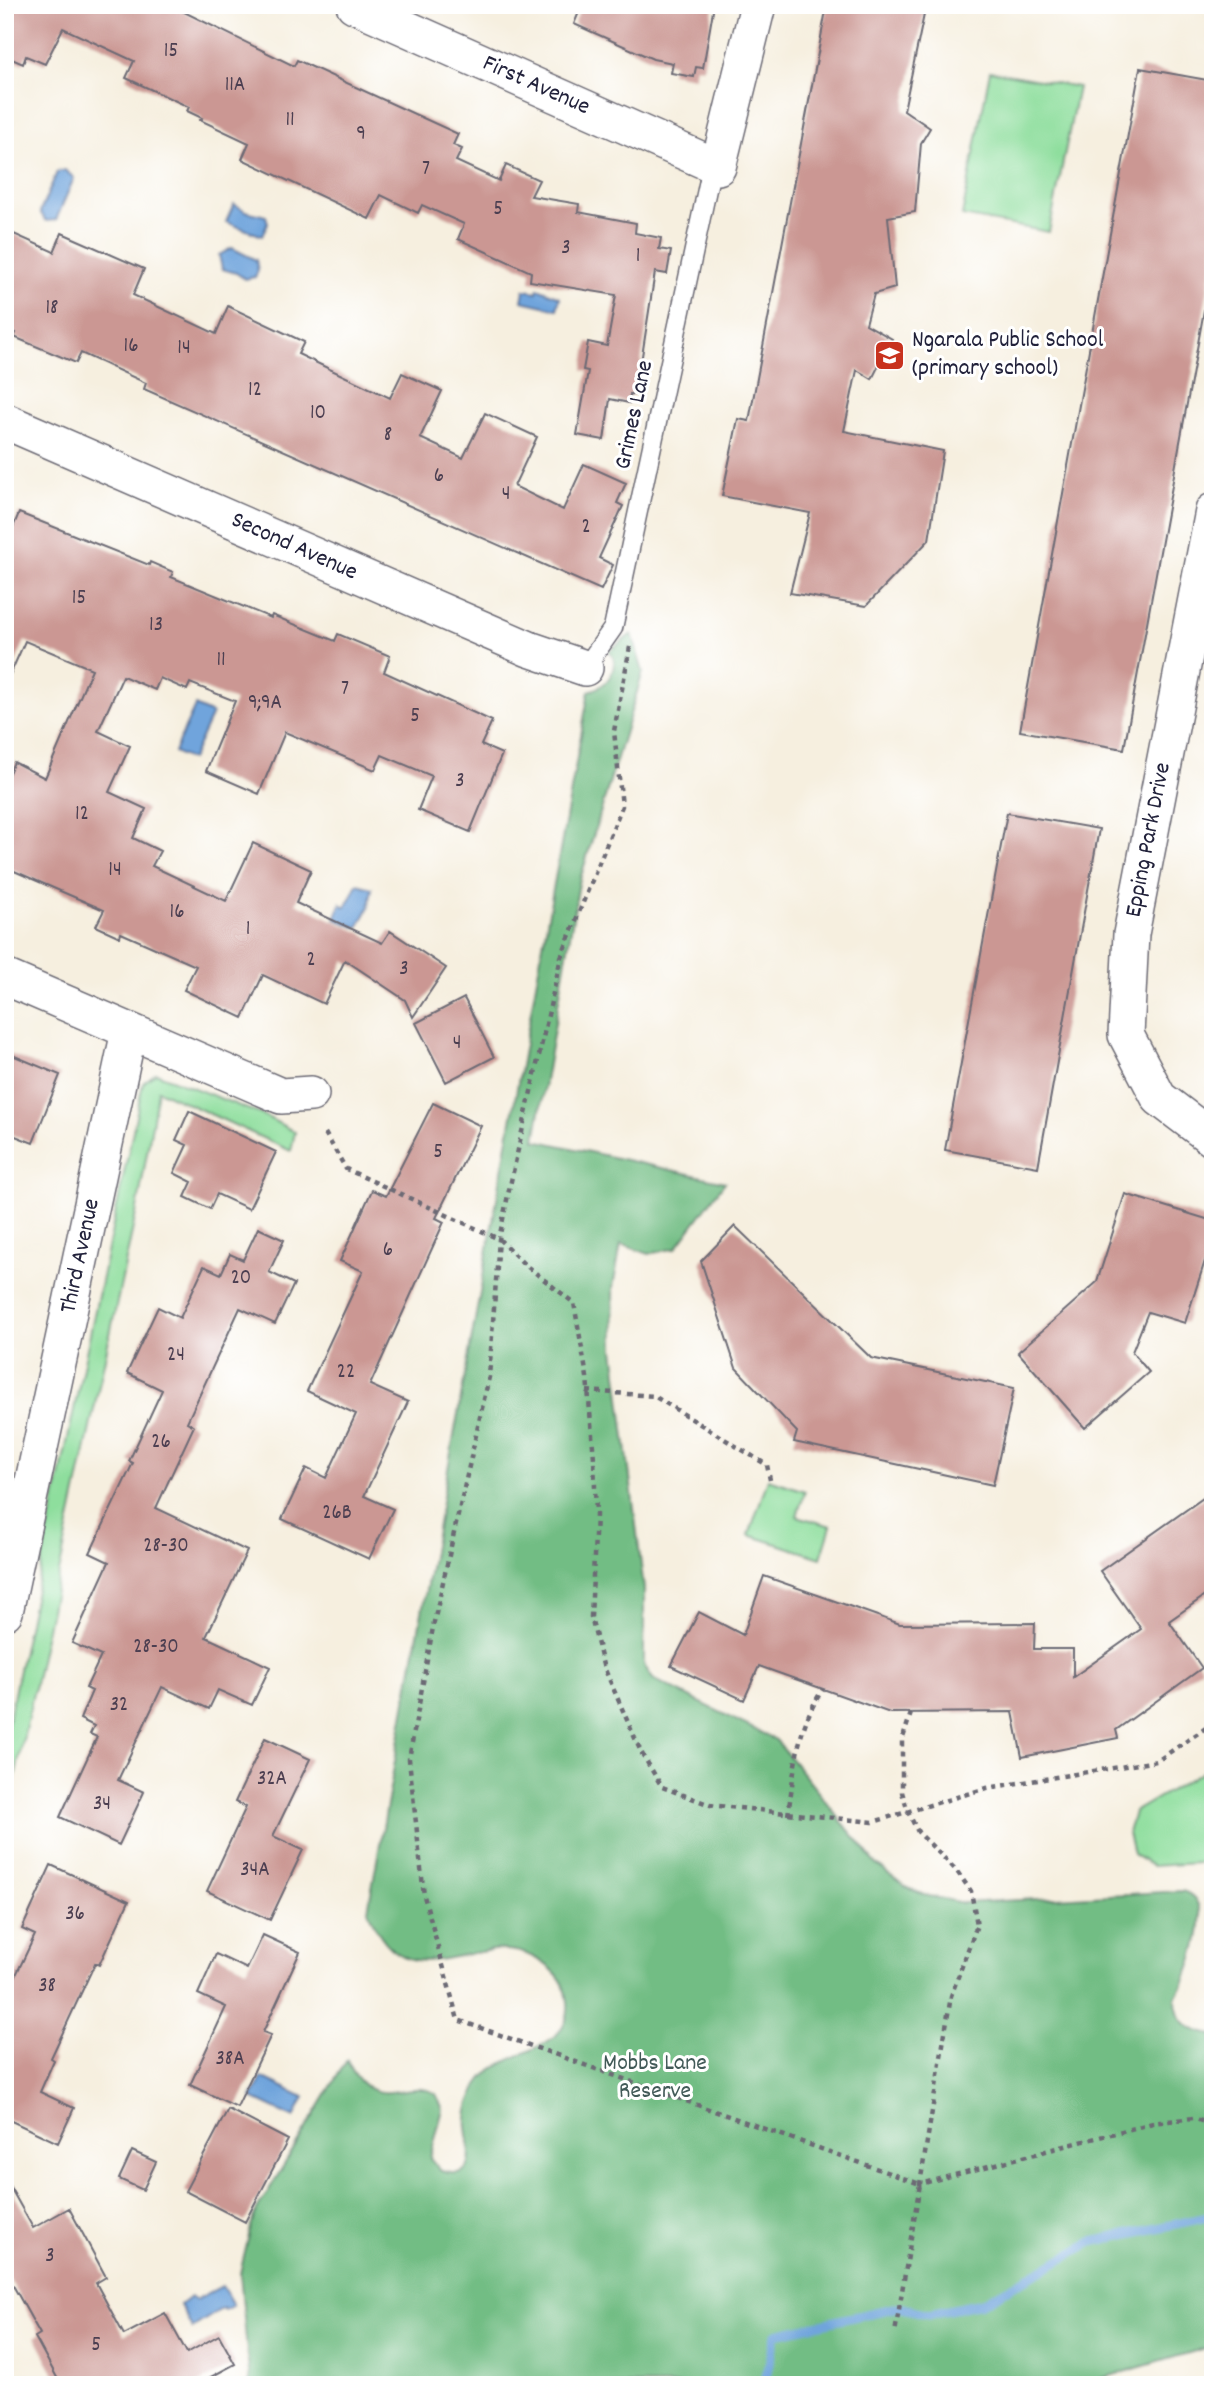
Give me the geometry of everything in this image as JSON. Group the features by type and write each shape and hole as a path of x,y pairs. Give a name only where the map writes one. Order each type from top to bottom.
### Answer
{"street":[{"name":"First Avenue","path":"354,5 718,167"},
{"path":"718,167 758,5"},
{"name":"Second Avenue","path":"5,421 529,649 585,668"},
{"name":"Epping Park Drive","path":"1213,511 1131,934 1126,1035 1159,1098 1213,1139"},
{"path":"5,977 281,1096 311,1094"},
{"name":"Third Avenue","path":"5,1612 128,1031"}],"lane":[{"name":"Grimes Lane","path":"585,668 613,628 709,180 718,167"}],"path":[{"path":"632,634 614,731 622,806 561,957 499,1239 489,1377 434,1622 409,1759 424,1896 458,2020 920,2184 1153,2123 1193,2118 1213,2125"},
{"path":"325,1133 346,1169 499,1239 524,1264 574,1303 587,1391 596,1516 591,1617 603,1665 641,1752 662,1787 710,1805 873,1822 987,1788 1157,1761 1213,1723"},
{"path":"587,1391 654,1396 750,1452 767,1465 771,1480"},
{"path":"788,1815 798,1743 806,1714 823,1689"},
{"path":"895,2333 901,2284 951,1996 977,1925 971,1891 956,1870 918,1832 908,1812 902,1792 902,1741 911,1713"}],"green space":[{"path":"990,71 1078,87 1049,232 962,216"},
{"name":"Mobbs Lane Reserve","path":"632,634 643,672 579,883 535,1140 725,1182 676,1248 649,1254 621,1244 613,1287 614,1349 644,1589 644,1665 653,1679 776,1740 877,1865 906,1887 924,1895 963,1903 1182,1891 1193,1897 1200,1921 1198,1937 1189,1970 1176,1998 1179,2014 1186,2024 1213,2035 1213,2346 1079,2385 250,2385 240,2273 254,2215 347,2060 357,2078 368,2088 379,2092 425,2090 436,2094 443,2109 430,2158 441,2171 462,2172 467,2168 470,2153 468,2109 480,2082 505,2062 551,2039 562,2029 568,2015 563,1983 550,1968 533,1957 510,1950 421,1961 401,1955 383,1939 368,1910 589,691 608,680 614,665 609,651"},
{"path":"156,1073 265,1116 295,1132 291,1151 158,1090 138,1204 5,1824 5,1736 143,1083"},
{"path":"768,1479 805,1491 797,1516 831,1526 821,1558 749,1535"},
{"path":"1213,1765 1213,1862 1152,1866 1133,1854 1128,1833 1134,1812"}],"water":[{"path":"65,170 74,178 56,220 46,221 40,212 57,172"},
{"path":"234,204 246,211 266,216 268,223 262,236 226,222"},
{"path":"232,248 256,260 258,271 255,277 245,279 222,269 219,255"},
{"path":"538,288 560,297 557,309 522,301 524,290 537,292"},
{"path":"195,706 212,714 191,760 174,752"},
{"path":"357,884 372,888 369,907 358,928 335,919 341,904 346,907"},
{"path":"262,2077 304,2097 294,2118 252,2098"},
{"path":"222,2286 233,2305 225,2310 223,2308 192,2328 180,2305 190,2297 195,2300"}],"building":[{"path":"5,5 170,5 294,66 297,60 458,134 453,145 462,149 456,161 499,181 506,165 539,180 531,196 579,204 578,212 636,223 635,233 661,238 659,249 671,251 667,274 655,272 636,395 630,394 629,403 610,399 604,440 577,435 588,371 583,370 588,342 607,346 616,295 530,281 531,272 458,239 464,224 422,205 418,213 381,195 369,219 242,159 249,143 200,120 202,118 187,111 189,107 126,78 134,61 63,28 45,64 26,56 23,64 5,56"},
{"path":"582,5 714,5 703,68 696,67 694,77 671,73 673,63 653,59 574,24"},
{"path":"827,5 926,5 904,110 930,128 921,143 915,212 888,217 895,288 874,294 866,324 892,339 872,379 857,370 844,431 943,451 929,540 866,606 790,593 810,513 722,496 738,419 749,421"},
{"path":"1140,68 1213,81 1213,261 1124,749 1020,731"},
{"path":"62,233 144,269 133,295 216,334 228,306 304,342 298,354 390,398 402,373 442,391 420,438 463,458 485,413 537,437 514,486 563,510 584,464 626,483 617,503 623,506 599,558 613,565 601,590 144,389 146,383 81,353 76,363 14,337 16,333 5,328 5,252 14,234 54,252"},
{"path":"19,513 149,565 150,562 173,572 171,577 271,618 272,615 335,641 338,634 390,656 384,672 492,721 481,745 502,754 470,832 418,810 432,776 382,755 375,770 285,732 259,794 206,771 235,701 190,683 187,690 160,678 155,690 123,676 98,731 130,746 109,792 146,809 133,838 160,851 152,866 226,901 253,843 311,870 296,903 382,943 390,931 446,968 413,1017 405,1000 345,960 324,1004 263,975 243,1018 184,990 196,966 121,933 120,937 96,926 104,910 5,867 5,781 14,762 45,778 92,669 25,641 5,686 5,546"},
{"path":"1007,813 1099,829 1038,1167 945,1150"},
{"path":"464,998 494,1057 446,1082 416,1023"},
{"path":"5,1052 60,1075 33,1143 5,1132"},
{"path":"433,1103 481,1126 436,1218 444,1222 370,1385 408,1402 364,1496 393,1509 369,1559 282,1519 306,1468 326,1478 356,1414 307,1391 363,1271 340,1261 372,1190 386,1196"},
{"path":"189,1111 276,1152 249,1209 217,1194 210,1209 185,1197 192,1182 174,1173 187,1145 176,1140"},
{"path":"1125,1194 1213,1221 1213,1236 1185,1323 1148,1312 1132,1352 1149,1372 1085,1428 1018,1352 1097,1282"},
{"path":"735,1226 871,1358 1014,1388 993,1485 794,1442 797,1432 736,1368 701,1261"},
{"path":"258,1228 284,1240 269,1272 294,1284 275,1324 240,1308 187,1422 194,1426 156,1508 247,1551 206,1637 270,1667 252,1705 218,1690 209,1709 162,1687 118,1780 144,1792 119,1845 60,1817 97,1737 90,1734 94,1726 80,1719 92,1691 86,1688 101,1656 72,1643 109,1562 90,1553 133,1463 129,1461 162,1390 127,1373 158,1307 180,1318 204,1266 221,1274 230,1254 243,1260"},
{"path":"1213,1491 1213,1590 1169,1621 1202,1668 1116,1730 1118,1738 1022,1757 1013,1712 890,1713 759,1666 744,1700 671,1666 699,1612 743,1635 764,1576 900,1624 1035,1623 1034,1649 1073,1649 1073,1677 1141,1629 1100,1571"},
{"path":"265,1738 310,1759 273,1836 303,1850 270,1920 207,1891 246,1807 235,1802"},
{"path":"51,1865 129,1901 99,1965 95,1963 51,2058 54,2060 40,2092 74,2108 58,2143 5,2118 5,1998 35,1935 22,1929"},
{"path":"263,1935 300,1952 263,2032 271,2035 237,2107 190,2085 226,2007 198,1994 216,1954 247,1969"},
{"path":"228,2109 288,2140 245,2222 185,2191"},
{"path":"132,2151 156,2162 143,2190 119,2179"},
{"path":"5,2178 33,2228 69,2208 106,2277 96,2283 124,2335 165,2313 187,2353 219,2335 235,2364 196,2385 61,2385 35,2337 40,2334 5,2271"}],"waterway":[{"path":"764,2385 776,2334 898,2307 929,2314 982,2303 1092,2242 1213,2216"}],"place":[{"name":"Ngarala Public School (primary school)","path":"889,355"}]}
